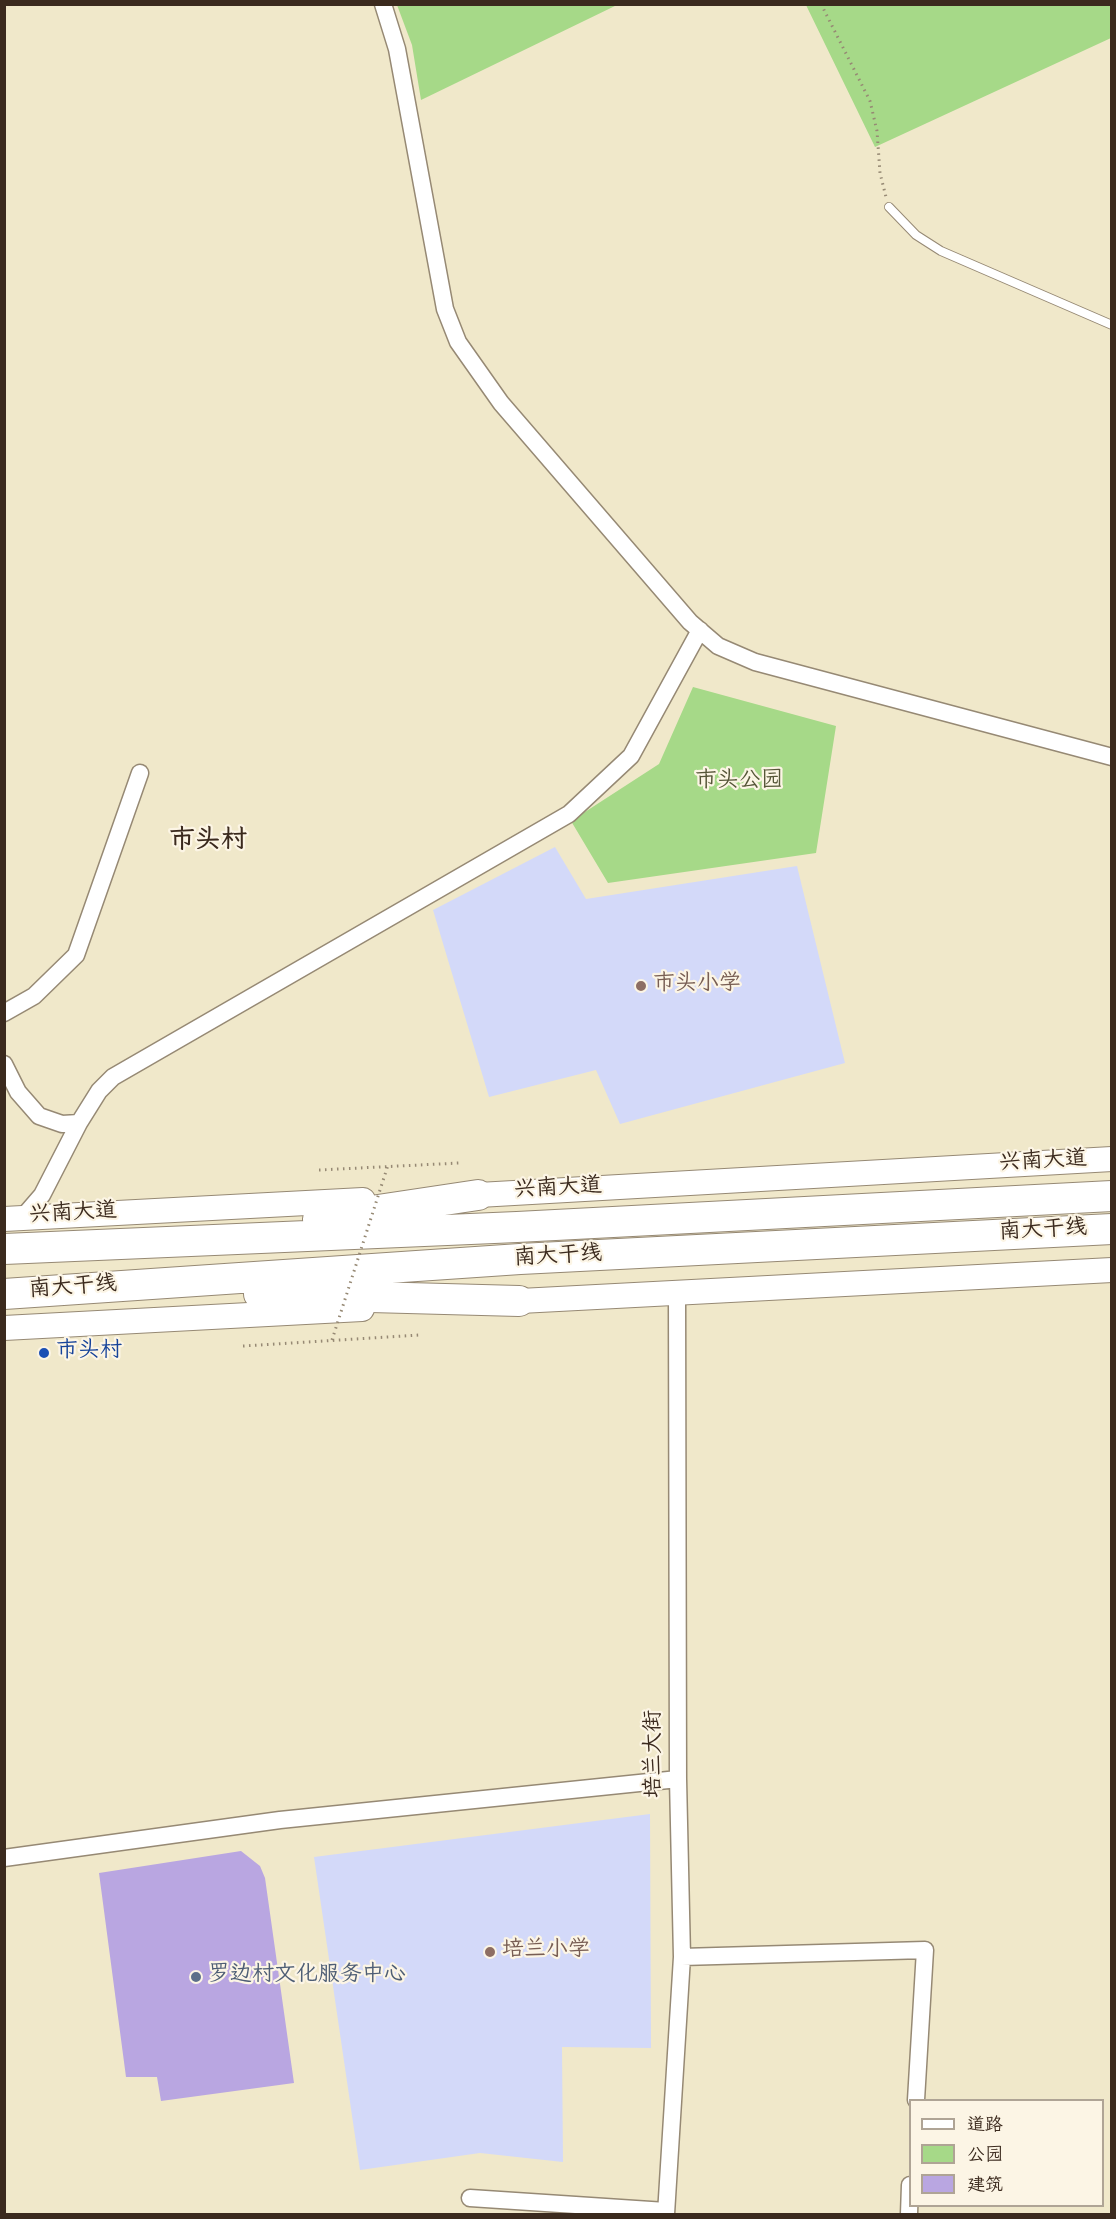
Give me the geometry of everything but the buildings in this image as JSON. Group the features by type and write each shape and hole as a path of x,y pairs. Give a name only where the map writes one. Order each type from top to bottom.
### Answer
{"highway":[{"path":"165,1242 478,1195"},
{"name":"南大干线","path":"4,1249 505,1228 1112,1196"},
{"name":"南大干线","path":"4,1294 544,1258 1112,1229"},
{"path":"73,1289 519,1301"}],"main road":[{"name":"兴南大道","path":"14,1218 478,1195 1112,1159"},
{"path":"4,1328 1112,1270"}],"street":[{"path":"383,4 397,49 445,309 458,342 501,403 690,622 718,646 755,662 1112,757"},
{"path":"14,1218 42,1195 99,1091 122,1071 568,814 631,756 700,630"},
{"path":"4,1013 34,996 76,955 140,773"},
{"path":"4,1064 18,1092 39,1116 62,1124 79,1124"},
{"name":"培兰大街","path":"666,2213 682,1957 678,1779 677,1293"},
{"path":"4,1858 280,1820 678,1779"},
{"path":"682,1957 925,1950 916,2099"},
{"path":"470,2198 564,2209 666,2213"}],"lane":[{"path":"889,207 916,235 941,251 1112,325"}],"path":[{"path":"821,4 870,101 877,131 880,173 889,207"},
{"path":"319,1170 459,1163"},
{"path":"332,1340 388,1165"},
{"path":"243,1346 420,1335"}],"shaded area":[{"name":"市头小学","path":"555,847 586,899 797,866 845,1063 620,1124 596,1070 489,1097 433,910"},
{"name":"培兰小学","path":"650,1814 651,2048 562,2047 563,2162 480,2153 360,2170 314,1857"}],"green space":[{"path":"397,4 617,5 421,100 412,45"},
{"path":"806,5 1111,5 1111,38 875,147"},
{"name":"市头公园","path":"693,687 836,726 816,853 608,883 571,821 659,764"}],"place":[{"name":"市头小学","path":"641,986"},
{"name":"市头村","path":"44,1353"},
{"name":"培兰小学","path":"490,1952"},
{"name":"罗边村文化服务中心","path":"196,1977"}],"district":[{"name":"市头村","path":"208,843"}]}
